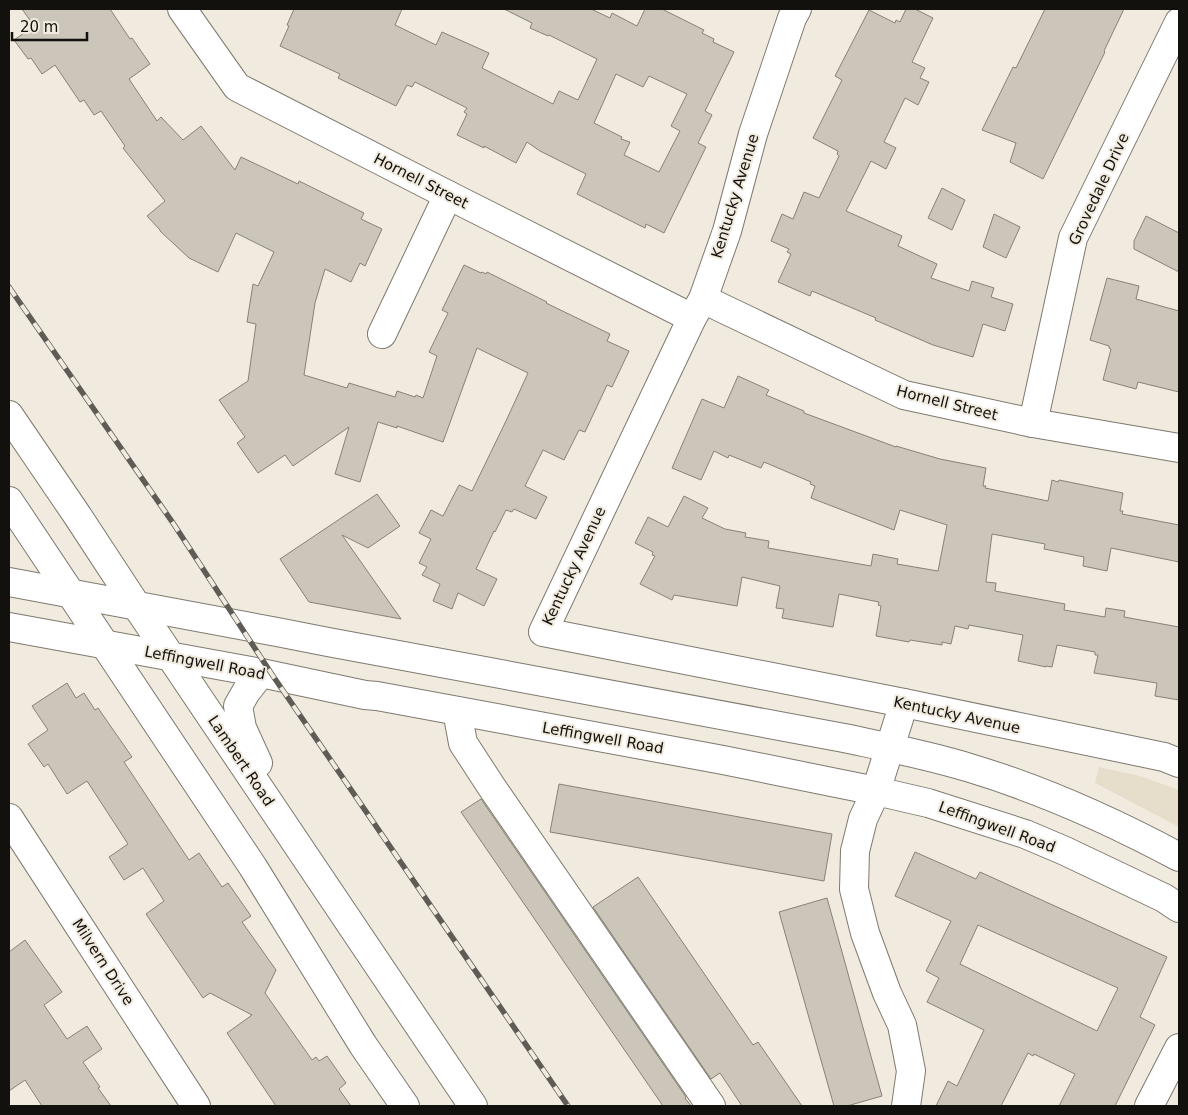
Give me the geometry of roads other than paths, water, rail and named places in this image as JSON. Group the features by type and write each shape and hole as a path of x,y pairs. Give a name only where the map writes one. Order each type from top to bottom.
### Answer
{"main road":[{"name":"Hornell Street","path":"182,9 237,87 448,195 697,308 904,396 1033,423 1179,448"},
{"name":"Kentucky Avenue","path":"788,12 727,231 697,308 543,632 904,703 1164,757 1179,763"},
{"name":"Grovedale Drive","path":"1033,423 1073,238 1179,22"},
{"path":"382,334 448,195"},
{"name":"Lambert Road","path":"9,415 473,1106"},
{"path":"9,501 252,867 363,1045 405,1106"},
{"path":"9,582 844,738 929,756 970,768 1061,800 1142,837 1179,857"},
{"name":"Leffingwell Road","path":"9,627 723,760 928,802 1024,834 1102,868 1164,898 1179,908"},
{"path":"261,673 238,706 242,728 290,834"},
{"path":"904,703 876,791 863,819 855,851 854,889 865,933 887,993 902,1025 911,1071 906,1106"},
{"path":"457,711 463,742 491,786 711,1106"},
{"name":"Milvern Drive","path":"9,818 196,1106"},
{"path":"1149,1106 1179,1048"}],"railway":[{"path":"9,287 173,523 273,676 568,1106"}]}
